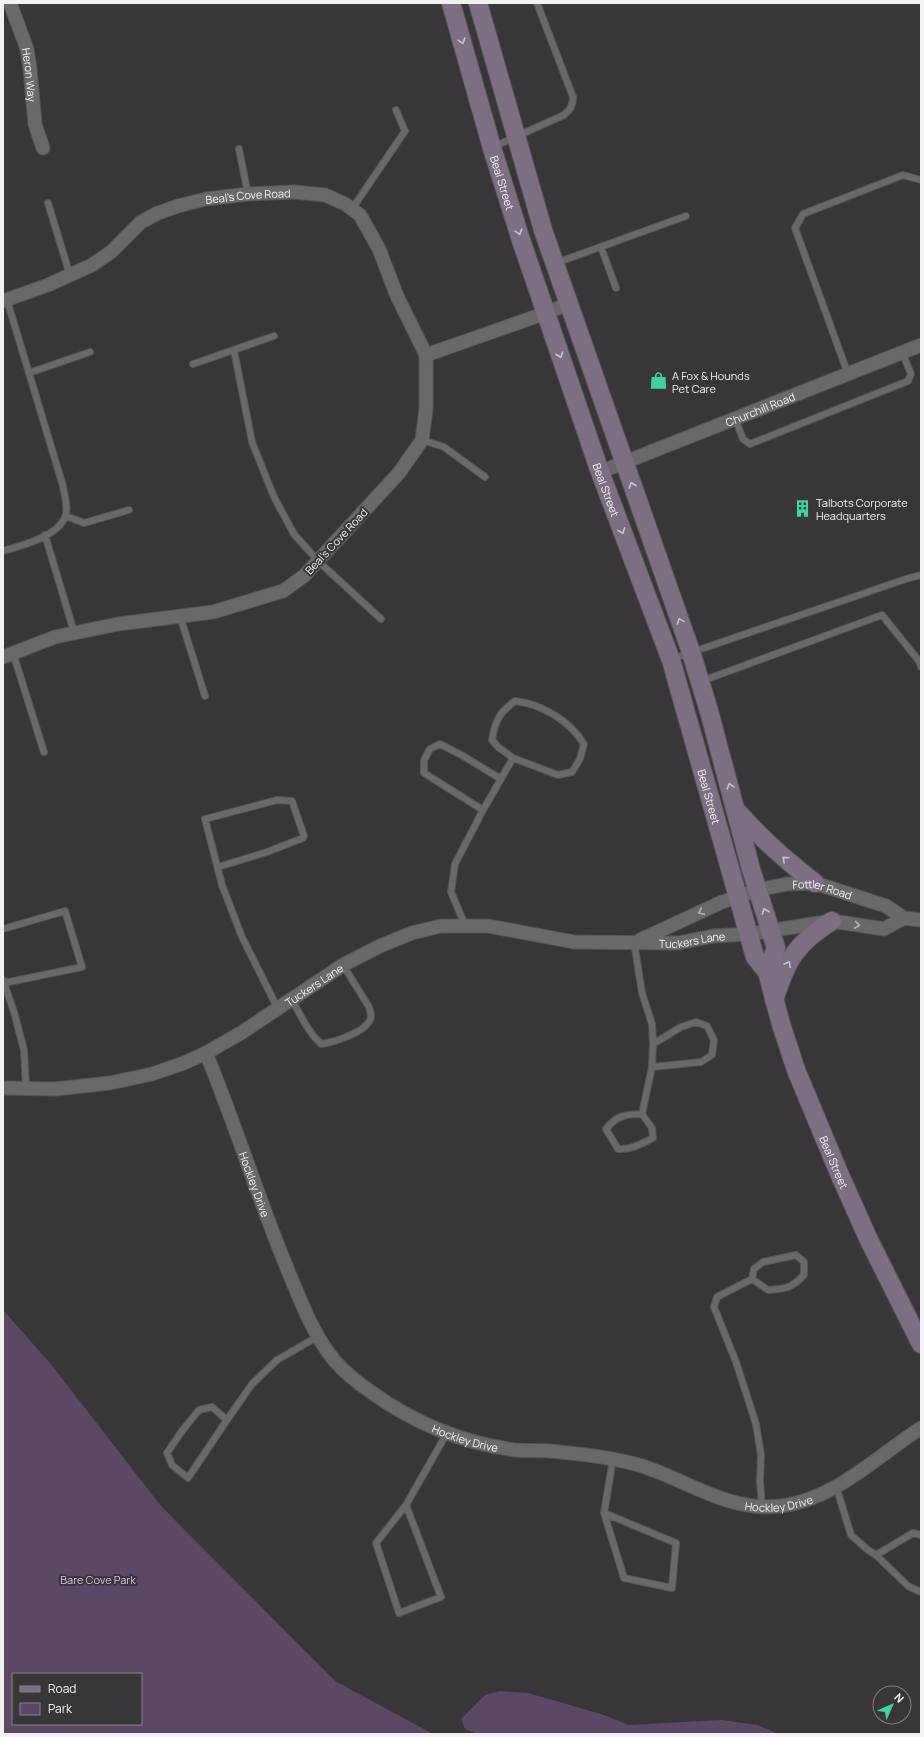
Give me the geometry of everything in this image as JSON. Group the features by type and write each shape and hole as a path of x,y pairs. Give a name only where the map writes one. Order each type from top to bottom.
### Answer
{"street":[{"name":"Heron Way","path":"10,3 27,49 35,124 43,148"},
{"name":"Beal Street","path":"451,3 492,148 546,313 600,472 671,660 755,957 767,972 774,1000 796,1070 839,1173 868,1238 921,1344"},
{"name":"Beal Street","path":"478,3 516,138 568,304 700,681 758,890 772,930 776,948 767,972"},
{"name":"Beal's Cove Road","path":"5,301 92,265 111,252 141,222 158,213 206,199 248,194 294,192 325,195 345,204 360,214 379,249 397,296 426,355 426,409 422,440 399,473 304,576 282,590 213,612 118,624 74,632 55,636 8,655"},
{"path":"426,355 568,304"},
{"name":"Churchill Road","path":"600,472 921,345"},
{"path":"737,810 752,828 787,861 815,883"},
{"name":"Fottler Road","path":"737,897 758,890 787,884 815,883 886,906 904,918 921,920"},
{"name":"Tuckers Lane","path":"634,942 737,897"},
{"path":"749,934 832,921 884,929 904,918"},
{"path":"774,1000 782,977 797,949 806,938 832,921"},
{"name":"Tuckers Lane","path":"3,1088 55,1089 110,1083 168,1069 206,1053 278,1009 343,965 380,946 412,933 441,926 488,926 574,942 678,943 713,936 749,934"},
{"name":"Hockley Drive","path":"206,1053 229,1108 271,1230 317,1337 335,1361 360,1384 384,1401 418,1421 447,1433 482,1444 517,1450 549,1451 613,1459 640,1465 724,1500 762,1507 782,1506 805,1501 836,1486 921,1428"}],"lane":[{"path":"492,148 564,115 570,110 573,104 573,97 537,3"},
{"path":"352,209 405,130 396,110"},
{"path":"238,149 248,194"},
{"path":"848,374 795,228 803,214 903,175 921,180"},
{"path":"48,203 70,275"},
{"path":"555,264 686,216"},
{"path":"601,247 616,288"},
{"path":"3,551 45,535 58,527 66,516 63,486 29,373 5,301"},
{"path":"193,364 274,336"},
{"path":"234,350 252,442 274,497 294,534 318,561 381,619"},
{"path":"29,373 90,352"},
{"path":"735,418 743,439 750,444 908,381 911,374 902,352"},
{"path":"422,440 444,447 485,477"},
{"path":"66,516 84,523 129,510"},
{"path":"45,535 74,632"},
{"path":"671,660 906,578 921,575"},
{"path":"700,681 882,615 919,661 921,667"},
{"path":"180,616 205,696"},
{"path":"8,655 44,752"},
{"path":"515,701 526,702 548,711 576,732 584,744 580,759 572,772 558,775 514,758 498,747 492,740 494,724 504,709 515,701"},
{"path":"483,810 424,773 424,760 430,748 440,744 501,779"},
{"path":"465,925 451,892 454,864 483,810 514,758"},
{"path":"218,867 267,852 303,838 304,836 292,801 277,800 205,819 222,885 242,937 278,1009"},
{"path":"3,929 65,911 82,967 3,982 14,1012 24,1050 26,1088"},
{"path":"634,942 642,993 652,1024 652,1067 642,1114 652,1128 652,1138 642,1144 628,1149 618,1149 606,1128 613,1120 627,1114 642,1114"},
{"path":"292,1000 306,1027 313,1037 321,1044 337,1041 356,1032 369,1022 371,1015 369,1007 343,965"},
{"path":"652,1067 701,1062 712,1055 714,1040 707,1026 696,1022 681,1027 653,1044"},
{"path":"796,1255 804,1262 804,1275 794,1285 779,1290 768,1290 752,1279 754,1269 763,1262 796,1255"},
{"path":"752,1279 717,1297 714,1307 736,1362 756,1424 761,1455 760,1481 762,1507"},
{"path":"227,1420 212,1407 199,1410 182,1431 168,1453 172,1465 188,1478 252,1384 277,1360 317,1337"},
{"path":"406,1505 441,1597 399,1612 376,1543 406,1505 447,1433"},
{"path":"604,1513 676,1543 672,1588 624,1578 604,1513 613,1459"},
{"path":"836,1486 851,1535 876,1555 908,1586 921,1592"},
{"path":"876,1555 913,1534 921,1535"}],"green space":[{"name":"Bare Cove Park","path":"3,1310 50,1363 161,1506 335,1681 433,1734 3,1734"},
{"path":"500,1691 528,1693 601,1714 629,1725 721,1720 757,1725 779,1734 477,1734 465,1729 461,1719 485,1695"}],"place":[{"name":"A Fox & Hounds Pet Care","path":"659,381"},
{"name":"Talbots Corporate Headquarters","path":"803,508"}]}
